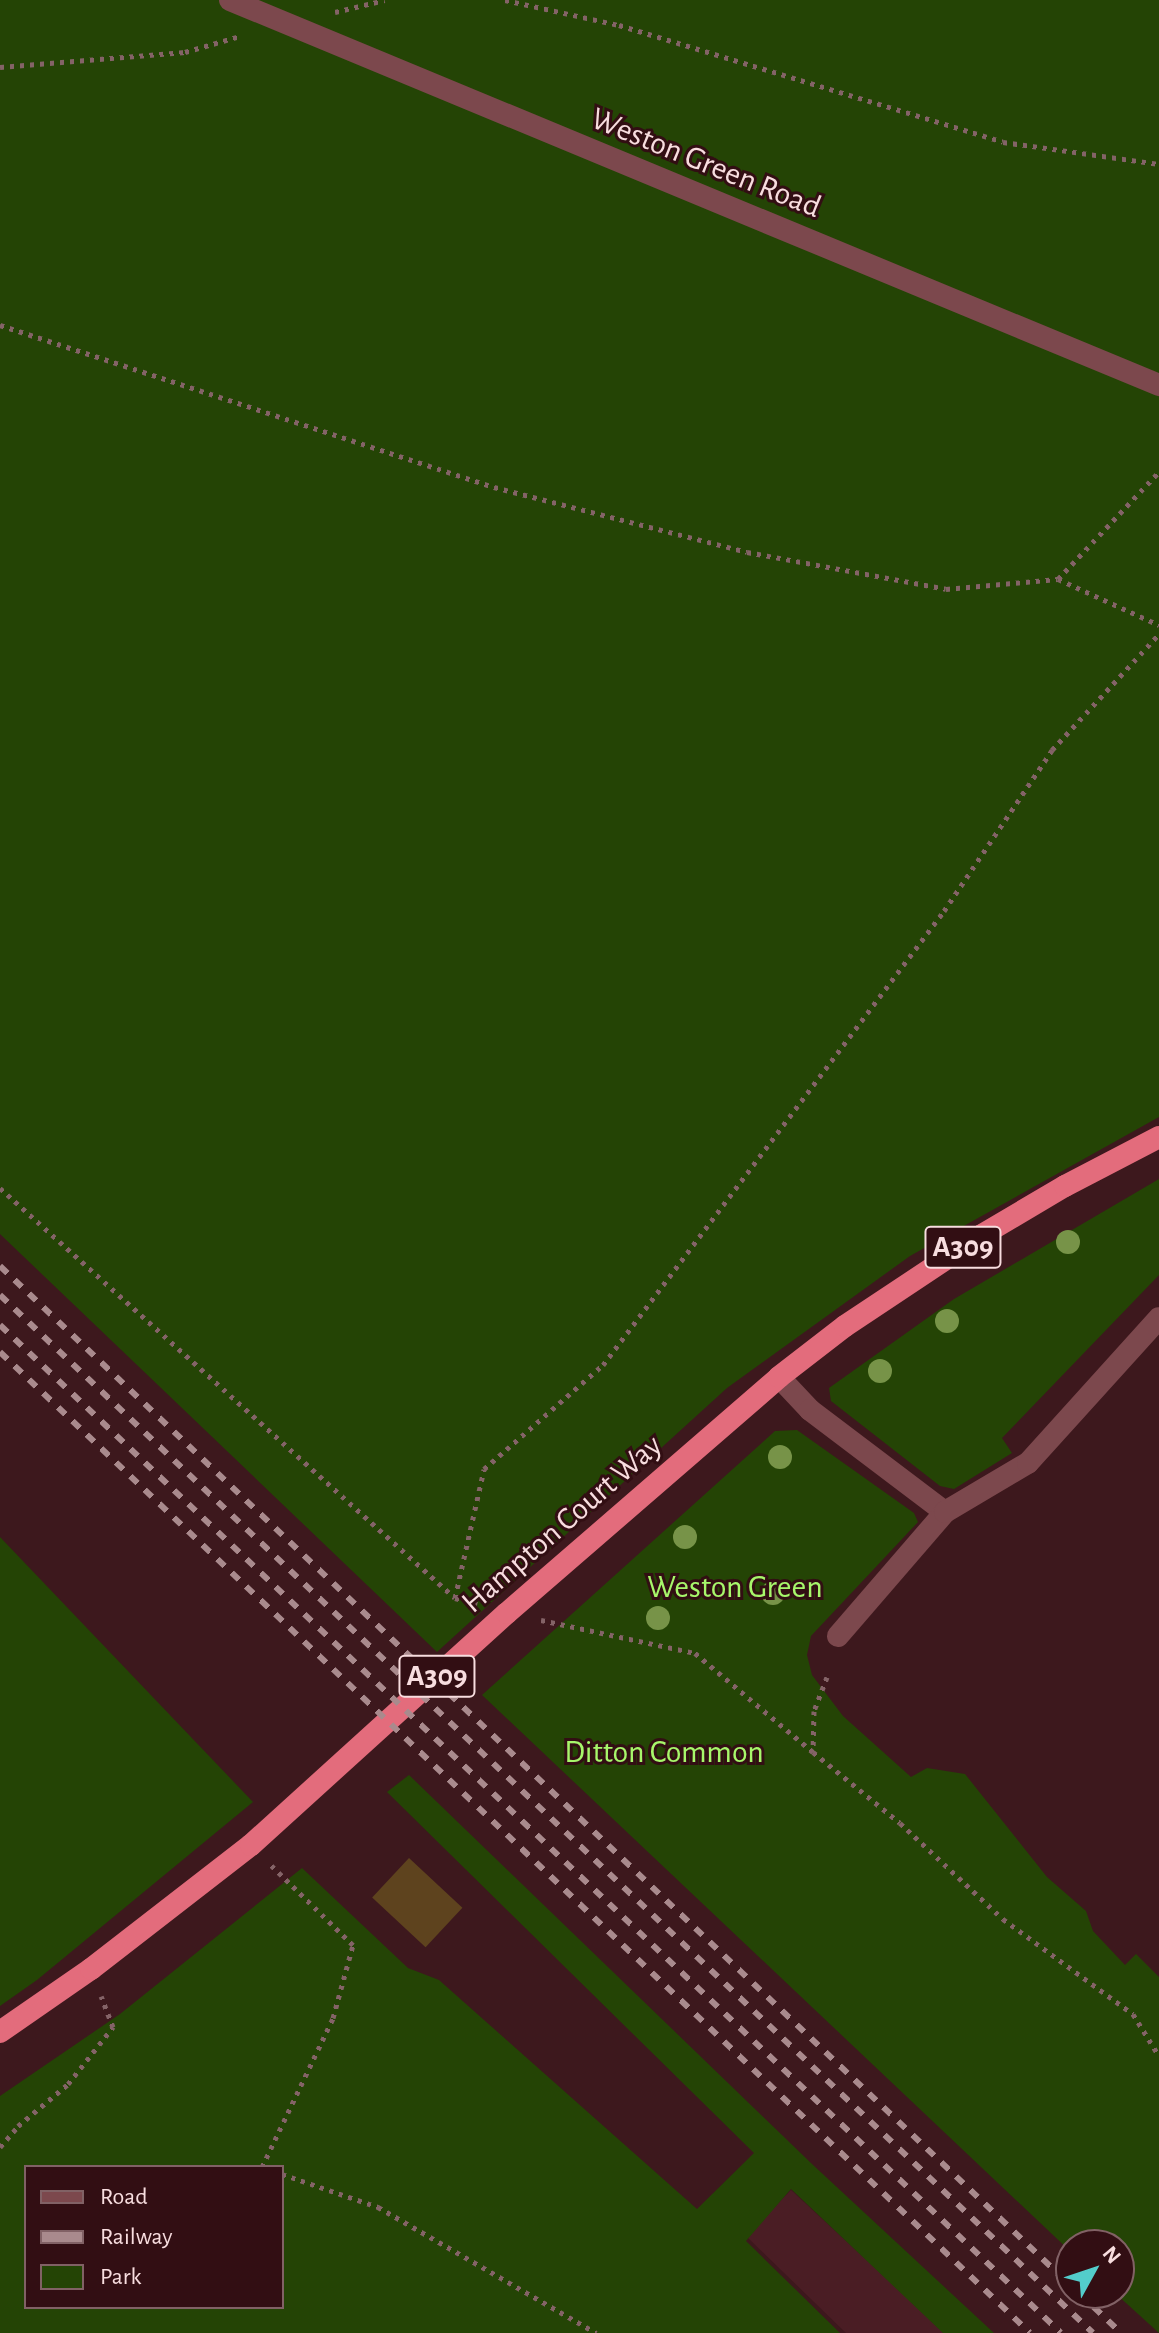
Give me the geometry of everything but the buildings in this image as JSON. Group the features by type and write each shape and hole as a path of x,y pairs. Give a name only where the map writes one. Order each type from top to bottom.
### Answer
{"highway":[{"name":"Hampton Court Way","path":"0,2032 91,1969 251,1845 507,1613 779,1377 914,1277 1065,1186 1159,1137"}],"street":[{"name":"Weston Green Road","path":"230,0 1159,385"},
{"path":"838,1636 945,1512 1028,1463 1159,1318"},
{"path":"779,1377 810,1410 945,1512"}],"path":[{"path":"0,67 185,52 285,23 385,0"},
{"path":"505,0 619,25 1003,142 1159,164"},
{"path":"0,325 494,487 747,552 946,589 1058,579 1159,625"},
{"path":"1058,579 1159,472"},
{"path":"455,1598 484,1469 603,1365 944,911 1052,750 1159,634"},
{"path":"0,1188 455,1598 507,1613 695,1653 900,1823 1003,1919 1133,2014 1159,2056"},
{"path":"813,1752 814,1711 827,1677"},
{"path":"251,1845 353,1945 333,2018 263,2165"},
{"path":"0,2147 18,2126 68,2084 113,2027 91,1969"},
{"path":"284,2175 378,2207 596,2333"}],"shaded area":[{"path":"791,2190 945,2333 846,2333 746,2236"}],"green space":[{"path":"0,0 1159,0 1159,1117 910,1256 727,1388 437,1652 0,1234"},
{"path":"1159,1179 1159,1275 1002,1438 1012,1453 954,1489 940,1486 831,1401 829,1388 954,1299"},
{"path":"797,1430 914,1513 918,1522 811,1636 807,1655 812,1675 843,1716 911,1777 927,1768 965,1774 1047,1877 1086,1911 1093,1931 1125,1965 1136,1954 1159,1977 1159,2333 1133,2309 1135,2229 1055,2229 1055,2237 482,1695 775,1431"},
{"path":"0,1537 253,1802 37,1980 0,2006"},
{"path":"409,1775 812,2164 994,2333 943,2333 791,2189 746,2241 840,2333 0,2333 0,2096 120,2014 302,1868 408,1968 439,1980 697,2209 754,2153 387,1792"}],"railway":[{"path":"0,1266 1055,2271"},
{"path":"0,1295 1093,2333"},
{"path":"0,1325 1061,2333"},
{"path":"0,1352 1030,2333"},
{"path":"1096,2309 1121,2333"}],"park label":[{"name":"Weston Green","path":"735,1587"},
{"name":"Ditton Common","path":"664,1752"}]}
